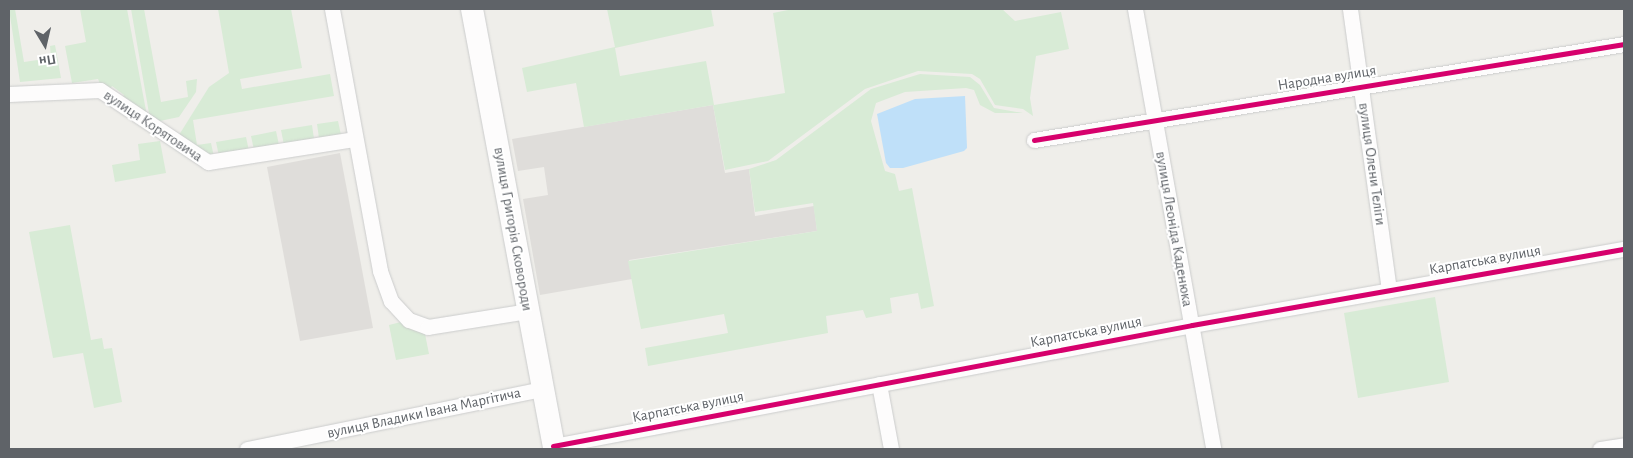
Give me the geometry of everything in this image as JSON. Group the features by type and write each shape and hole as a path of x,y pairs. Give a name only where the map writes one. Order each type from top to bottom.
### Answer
{"main road":[{"name":"вулиця Григорія Сковороди","path":"472,9 553,448"}],"street":[{"path":"332,9 380,271 391,301 409,320 428,327 528,311"},
{"name":"вулиця Леоніда Каденюка","path":"1135,9 1213,449"},
{"name":"вулиця Олени Теліги","path":"1350,9 1389,290"},
{"name":"Народна вулиця","path":"1034,140 1624,44"},
{"name":"вулиця Корятовича","path":"9,94 100,90 208,162 355,139"},
{"name":"Карпатська вулиця","path":"553,448 1192,325 1624,249"},
{"path":"879,384 891,449"},
{"name":"вулиця Владики Івана Маргітича","path":"247,449 542,389"},
{"path":"1600,449 1624,445"}],"shaded area":[{"path":"713,105 725,173 749,169 755,216 814,206 817,231 629,260 632,279 540,295 523,199 548,195 544,167 518,171 512,139"},
{"path":"340,153 373,328 300,341 267,167"}],"green space":[{"path":"9,9 15,9 24,62 51,58 50,46 55,45 61,78 20,82"},
{"path":"80,9 127,9 147,116 121,99 124,95 112,86 109,90 100,84 98,79 72,83 65,46 86,42"},
{"path":"131,9 144,9 161,102 188,97 186,81 197,79 196,92 179,117 155,122 150,119"},
{"path":"218,9 291,9 302,68 240,79 242,89 330,74 334,96 193,120 197,145 211,143 214,157 210,157 179,135 209,87 229,73"},
{"path":"607,9 711,9 714,26 615,48 620,76 706,61 714,105 785,93 773,13 793,9 1002,9 1015,21 1061,12 1069,49 1036,56 1030,98 1033,116 1023,109 995,105 980,79 972,74 918,71 865,89 768,161 725,170 713,105 584,127 576,83 527,92 522,68 615,47"},
{"path":"920,74 970,77 980,85 994,108 1023,113 995,113 980,105 974,90 966,88 905,92 876,103 871,121 885,171 895,174 899,191 912,188 934,306 921,309 918,293 890,298 892,313 866,318 863,310 826,316 828,333 648,366 645,348 728,333 724,314 641,329 628,261 817,231 813,203 755,212 749,169 776,160 871,89"},
{"path":"338,121 341,135 319,138 317,124"},
{"path":"312,125 314,139 284,145 281,130"},
{"path":"276,131 279,145 254,150 251,136"},
{"path":"246,137 249,151 219,156 216,142"},
{"path":"160,141 166,173 115,182 112,165 140,160 138,144"},
{"path":"70,225 91,340 102,338 104,349 112,348 122,402 94,408 83,353 53,358 29,232"},
{"path":"1435,297 1449,382 1358,398 1344,313"},
{"path":"401,322 425,334 429,354 396,360 389,325"}],"water":[{"path":"965,96 967,148 964,151 903,168 890,168 886,163 877,114 915,99"}],"cycle path":[{"path":"1034,140 1624,44"},
{"path":"553,446 1192,325 1624,249"}]}
